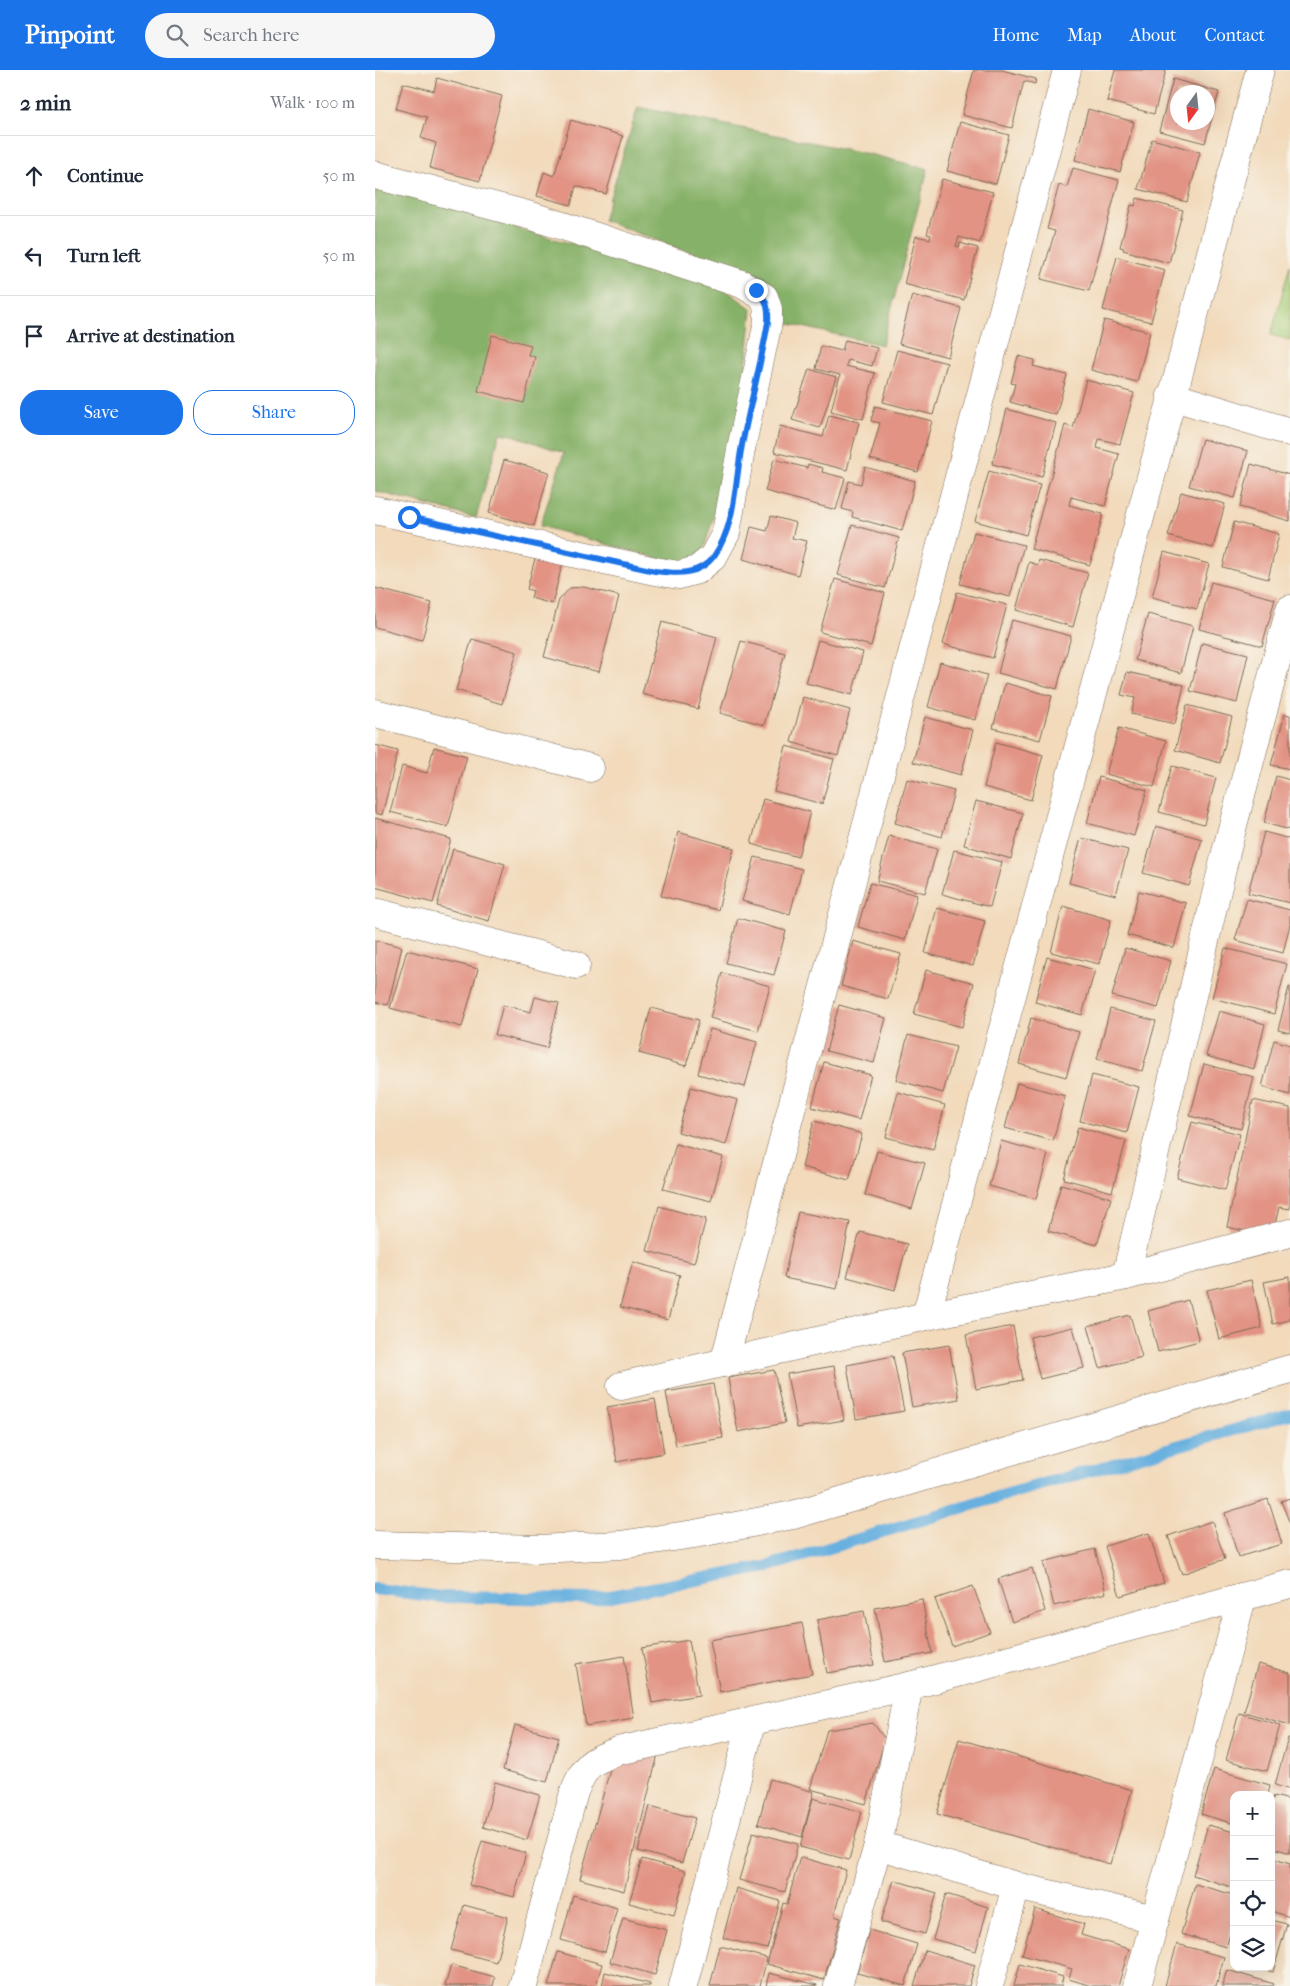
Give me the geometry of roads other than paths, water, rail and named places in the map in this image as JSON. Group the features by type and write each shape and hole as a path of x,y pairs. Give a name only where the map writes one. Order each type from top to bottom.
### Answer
{"street":[{"path":"724,1363 1067,70"},
{"path":"926,1316 1171,396 1261,70"},
{"path":"375,175 535,217 742,284 764,297 769,309 761,361 742,444 726,533 713,557 697,570 679,574 655,571 375,510"},
{"path":"1171,396 1290,432"},
{"path":"1125,1276 1226,852 1290,609"},
{"path":"375,713 590,768"},
{"path":"375,912 576,965"},
{"path":"621,1386 926,1316 1125,1276 1290,1233"},
{"path":"375,1545 538,1549 620,1545 694,1534 793,1515 1290,1369"},
{"path":"523,1986 574,1792 589,1764 618,1751 909,1686 1290,1584"},
{"path":"1137,1986 1242,1598"},
{"path":"838,1986 878,1845 909,1686"},
{"path":"683,1986 752,1720"},
{"path":"878,1845 1016,1886 1155,1919"},
{"path":"989,1986 1016,1886"}],"waterway":[{"path":"375,1589 440,1597 594,1599 766,1567 1008,1494 1290,1414"}]}
